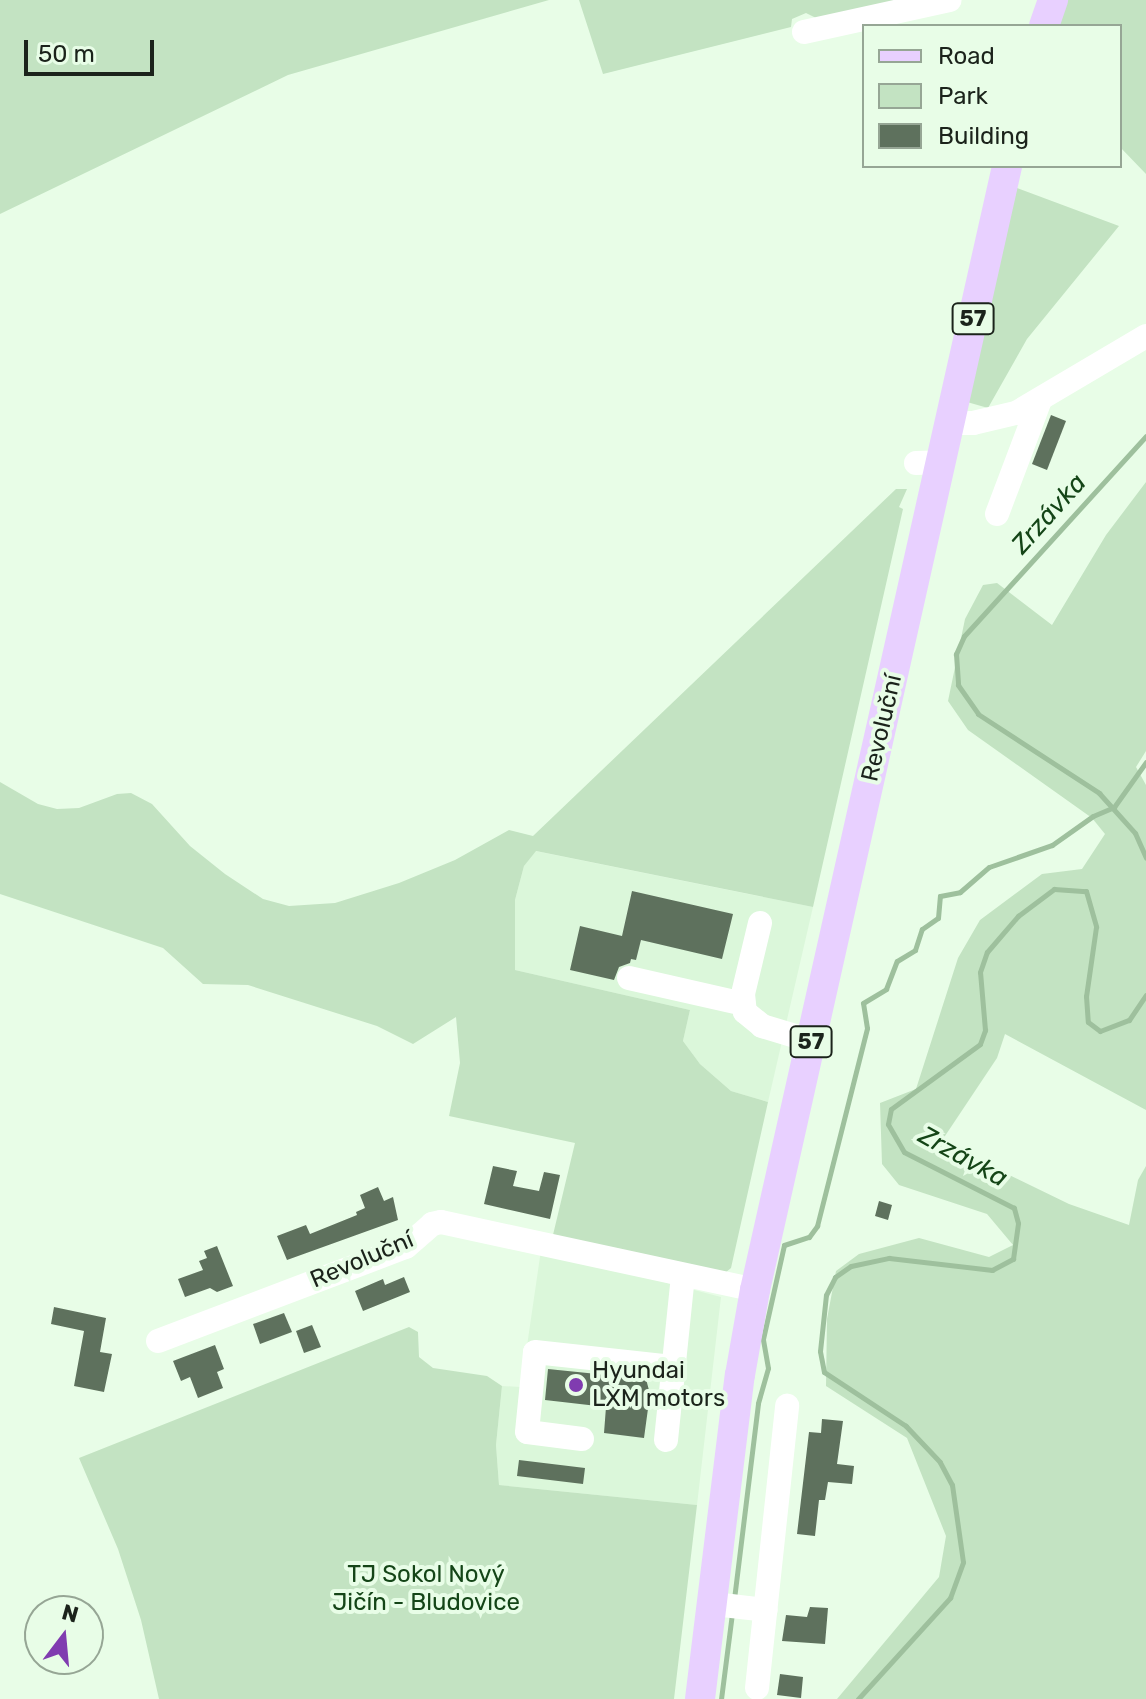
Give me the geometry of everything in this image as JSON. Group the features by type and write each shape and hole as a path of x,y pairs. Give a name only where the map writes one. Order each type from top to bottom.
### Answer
{"main road":[{"path":"1045,24 1053,0"},
{"name":"Revoluční","path":"700,1699 727,1605 738,1390 755,1290 812,1041 933,470 949,423 1007,168"}],"street":[{"path":"804,32 950,0"},
{"path":"949,423 1016,413 1146,336"},
{"path":"997,514 1040,400"},
{"path":"743,1004 760,923"},
{"path":"629,978 743,1004 755,1022 812,1041"},
{"name":"Revoluční","path":"158,1341 410,1245 428,1227 441,1222 755,1290"},
{"path":"666,1440 683,1276"},
{"path":"582,1439 527,1432 535,1352 672,1367"},
{"path":"757,1688 787,1406"},
{"path":"727,1605 766,1610"}],"shaded area":[{"path":"535,851 813,907 768,1102 731,1091 700,1064 683,1041 690,1010 515,970 515,900 524,866"},
{"path":"541,1250 721,1297 697,1505 499,1485 496,1445 502,1386 521,1387"}],"green space":[{"path":"0,0 549,0 288,75 0,214"},
{"path":"579,0 918,0 820,20 806,13 792,19 791,27 603,74"},
{"path":"1066,0 1146,0 1146,174 1122,149 1122,24 1059,24"},
{"path":"1017,188 1119,226 1027,339 988,408 967,402"},
{"path":"1146,482 1146,751 1136,767 1146,785 1146,1110 1005,1034 997,1058 941,1142 1069,1204 1129,1225 1138,1180 1146,1166 1146,1699 837,1699 939,1577 946,1536 907,1438 826,1386 827,1319 836,1271 859,1254 919,1238 989,1257 1013,1245 987,1214 899,1185 882,1164 880,1103 916,1089 958,958 980,920 1042,874 1082,869 1105,834 1092,818 968,730 948,701 965,619 983,585 997,583 1052,625 1106,535"},
{"path":"896,489 907,489 899,507 903,509 813,907 536,851 524,866 515,900 515,970 690,1010 683,1041 700,1064 731,1091 768,1102 731,1268 725,1273 552,1239 575,1143 449,1116 460,1063 456,1017 413,1044 377,1026 248,985 203,984 163,948 0,894 0,782 38,804 57,809 79,808 117,794 131,793 152,804 190,846 225,874 263,899 289,906 335,903 399,883 455,860 509,830 533,836"},
{"name":"TJ Sokol Nový Jičín - Bludovice","path":"409,1327 418,1332 419,1357 433,1368 487,1376 502,1386 496,1445 499,1485 697,1505 674,1699 159,1699 141,1620 118,1549 79,1458"}],"building":[{"path":"1051,415 1066,421 1047,470 1032,464"},
{"path":"632,891 733,914 722,959 641,940 636,960 631,959 630,963 619,967 614,980 570,970 580,926 622,936"},
{"path":"493,1166 517,1171 513,1186 539,1191 544,1172 560,1175 550,1219 484,1204"},
{"path":"378,1187 384,1201 393,1197 398,1220 287,1260 277,1236 306,1225 310,1234 357,1215 356,1212 365,1208 360,1195"},
{"path":"879,1201 892,1205 888,1220 875,1216"},
{"path":"217,1246 233,1286 217,1292 210,1288 185,1297 178,1279 203,1270 199,1261 207,1258 204,1251"},
{"path":"404,1277 410,1292 363,1311 355,1291 383,1279 385,1285"},
{"path":"54,1307 106,1318 100,1352 112,1354 104,1392 74,1386 84,1331 51,1324"},
{"path":"284,1313 292,1332 260,1344 253,1324"},
{"path":"312,1325 321,1347 304,1353 296,1331"},
{"path":"215,1345 224,1369 217,1372 223,1388 198,1398 190,1377 181,1381 173,1361"},
{"path":"548,1369 646,1379 650,1394 644,1438 604,1433 606,1407 545,1400"},
{"path":"822,1419 843,1421 837,1464 854,1466 852,1484 828,1482 825,1500 819,1500 815,1536 797,1534 809,1432 821,1433"},
{"path":"519,1460 585,1468 583,1484 517,1476"},
{"path":"810,1607 828,1608 825,1644 782,1641 786,1615 807,1617"},
{"path":"780,1674 803,1677 801,1698 777,1695"}],"waterway":[{"name":"Zrzávka","path":"1146,436 964,636 956,654 958,685 978,714 1099,793 1135,833 1146,858"},
{"path":"734,1599 758,1403 768,1368 763,1339 784,1245 809,1237 817,1226 867,1028 863,1003 886,989 897,961 915,950 922,929 938,918 940,896 960,892 989,867 1052,845 1093,816 1114,807 1146,762"},
{"name":"Zrzávka","path":"858,1699 950,1598 963,1562 952,1485 940,1462 906,1426 824,1372 820,1351 826,1295 835,1277 851,1266 889,1258 992,1270 1013,1259 1018,1223 1014,1208 904,1152 888,1124 891,1109 980,1044 985,1030 980,972 987,952 1018,916 1054,889 1086,891 1096,927 1086,996 1088,1022 1100,1031 1129,1020 1146,995"},
{"path":"721,1699 732,1613"}],"place":[{"name":"Hyundai LXM motors","path":"576,1385"}]}
